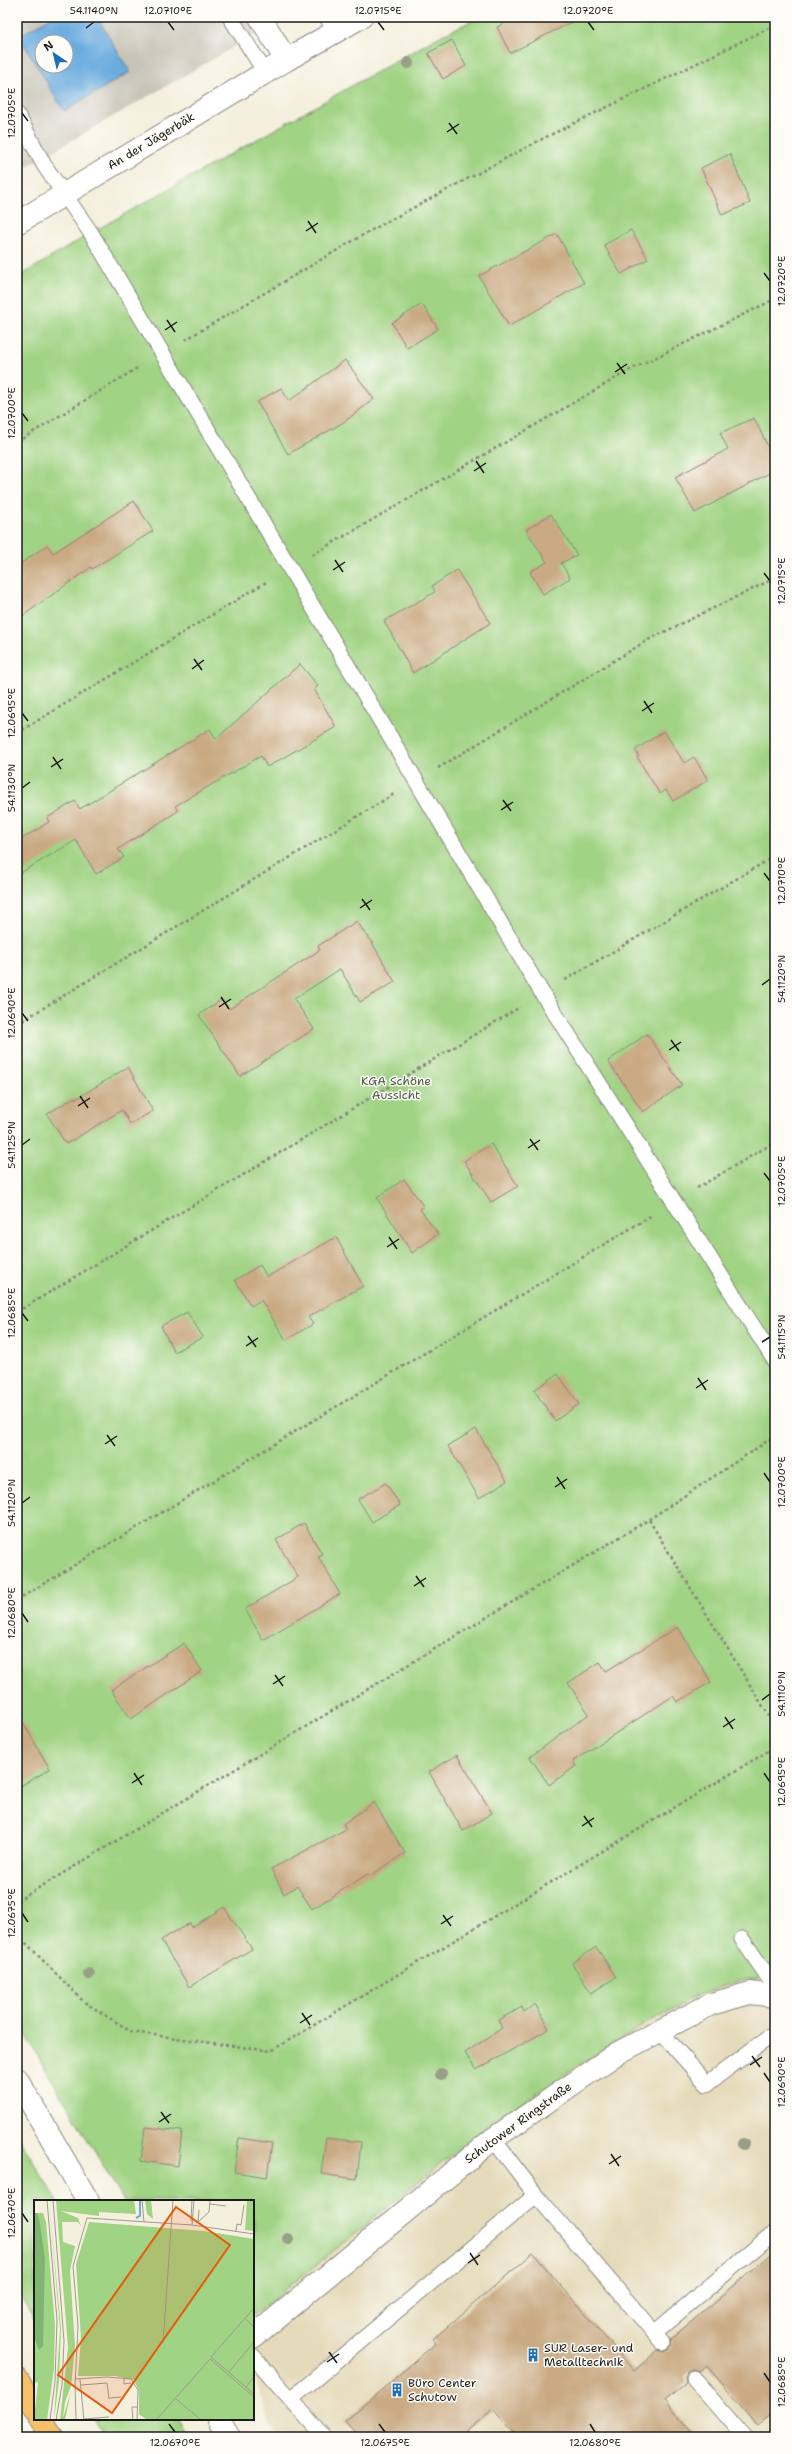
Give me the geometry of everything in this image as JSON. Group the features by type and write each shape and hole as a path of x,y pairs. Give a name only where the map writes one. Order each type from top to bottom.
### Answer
{"highway":[{"path":"17,2379 34,2407"},
{"path":"42,2420 52,2437"}],"street":[{"path":"260,17 286,60"},
{"name":"An der Jägerbäk","path":"17,222 286,60 331,24 361,17"},
{"name":"Schutower Ringstraße","path":"254,2336 493,2138 616,2054 659,2030 711,2004 750,1993 775,1996"},
{"path":"17,2079 87,2200"},
{"path":"219,2420 229,2437"}],"lane":[{"path":"230,17 265,72"},
{"path":"17,114 44,165 91,233 542,993 775,1360"},
{"path":"742,1939 775,1987"},
{"path":"659,2030 707,2084 770,2037"},
{"path":"493,2138 536,2195 658,2338 771,2235"},
{"path":"291,2399 536,2195"},
{"path":"254,2357 324,2437"},
{"path":"694,2379 744,2437"}],"path":[{"path":"17,442 375,228 542,139 775,24"},
{"path":"17,733 289,568 628,371 775,299"},
{"path":"17,1312 542,993 775,856"},
{"path":"17,1600 775,1142"},
{"path":"17,1901 648,1520 775,1436"},
{"path":"648,1520 775,1726"},
{"path":"17,1934 84,2002 132,2032 271,2051 775,1747"}],"shaded area":[{"path":"17,17 286,17 17,172"},
{"path":"775,1977 775,2437 279,2437 270,2425 254,2376 254,2315 486,2127 573,2069 647,2023 700,1994 742,1980"}],"green space":[{"name":"KGA Schöne Aussicht","path":"480,17 775,17 775,1977 742,1980 700,1994 647,2023 573,2069 486,2127 254,2315 254,2200 123,2200 17,2021 17,278 91,233 442,35"},
{"path":"17,2135 57,2200 34,2200 34,2319 17,2291"},
{"path":"94,2420 178,2420 187,2437 104,2437"}],"water":[{"path":"51,17 97,17 130,72 64,111 42,74 74,74 74,34 34,34 34,61 19,36"}],"building":[{"path":"516,17 582,17 510,53 497,27"},
{"path":"452,40 466,66 443,79 428,53"},
{"path":"730,154 750,203 722,215 701,168"},
{"path":"631,230 648,259 621,274 604,245"},
{"path":"557,234 584,283 509,326 479,276"},
{"path":"422,304 438,329 407,348 392,323"},
{"path":"345,360 374,399 344,422 288,454 257,402 281,388 289,401"},
{"path":"754,418 775,461 775,470 695,513 675,477 728,449 720,433"},
{"path":"134,501 153,531 92,569 91,567 17,620 17,566 47,545 53,553"},
{"path":"551,514 577,555 561,563 570,578 543,594 530,572 547,562 526,530"},
{"path":"457,570 490,623 413,673 384,621 435,592 432,586"},
{"path":"300,664 318,686 314,689 336,727 267,767 261,756 175,806 178,811 118,849 124,857 96,874 76,840 17,875 17,842 49,822 47,818 75,801 80,809 210,729 216,739"},
{"path":"664,731 684,763 694,757 708,780 673,801 666,790 660,794 637,757 639,756 635,750"},
{"path":"357,921 367,937 368,936 395,982 360,1002 340,969 294,999 314,1029 240,1076 199,1015 222,999 229,1009 320,950 318,946"},
{"path":"647,1034 682,1085 643,1112 608,1061"},
{"path":"128,1067 153,1111 130,1124 122,1110 66,1144 47,1114 75,1097 76,1099"},
{"path":"491,1144 518,1186 491,1202 464,1161"},
{"path":"404,1179 424,1207 420,1209 438,1234 412,1253 377,1198"},
{"path":"336,1237 363,1286 308,1317 313,1324 286,1340 261,1300 251,1306 235,1280 260,1265 267,1277"},
{"path":"187,1312 203,1337 174,1352 161,1326"},
{"path":"558,1374 579,1404 555,1421 534,1390"},
{"path":"476,1429 507,1481 479,1498 448,1446"},
{"path":"386,1483 400,1505 372,1522 358,1499"},
{"path":"304,1523 322,1554 318,1556 340,1594 263,1640 245,1609 298,1577 276,1540"},
{"path":"678,1627 711,1682 677,1702 673,1696 573,1761 576,1766 549,1785 530,1757 589,1714 568,1683 600,1662 606,1671"},
{"path":"184,1643 202,1671 131,1719 111,1690"},
{"path":"17,1712 50,1769 17,1788"},
{"path":"457,1755 492,1813 463,1831 429,1772"},
{"path":"374,1802 405,1853 370,1876 368,1874 312,1909 297,1886 284,1894 271,1869 346,1829 343,1824"},
{"path":"224,1907 252,1949 189,1987 161,1940 190,1923 192,1927"},
{"path":"596,1947 616,1977 591,1993 572,1963"},
{"path":"535,2004 549,2029 476,2070 465,2053 502,2028 498,2020 522,2007 524,2012"},
{"path":"145,2127 182,2131 178,2166 141,2161"},
{"path":"239,2138 272,2143 267,2177 234,2172"},
{"path":"326,2138 361,2142 357,2179 321,2174"},
{"path":"775,2251 775,2411 757,2425 707,2366 700,2372 693,2370 688,2372 685,2376 686,2383 665,2401 696,2437 517,2437 493,2409 460,2437 359,2437 345,2421 436,2343 433,2339 533,2253 634,2371 658,2350 664,2352 669,2350 672,2346 671,2339"}],"place":[{"name":"SUR Laser- und Metalltechnik","path":"533,2355"},
{"name":"Büro Center Schutow","path":"397,2390"}]}
